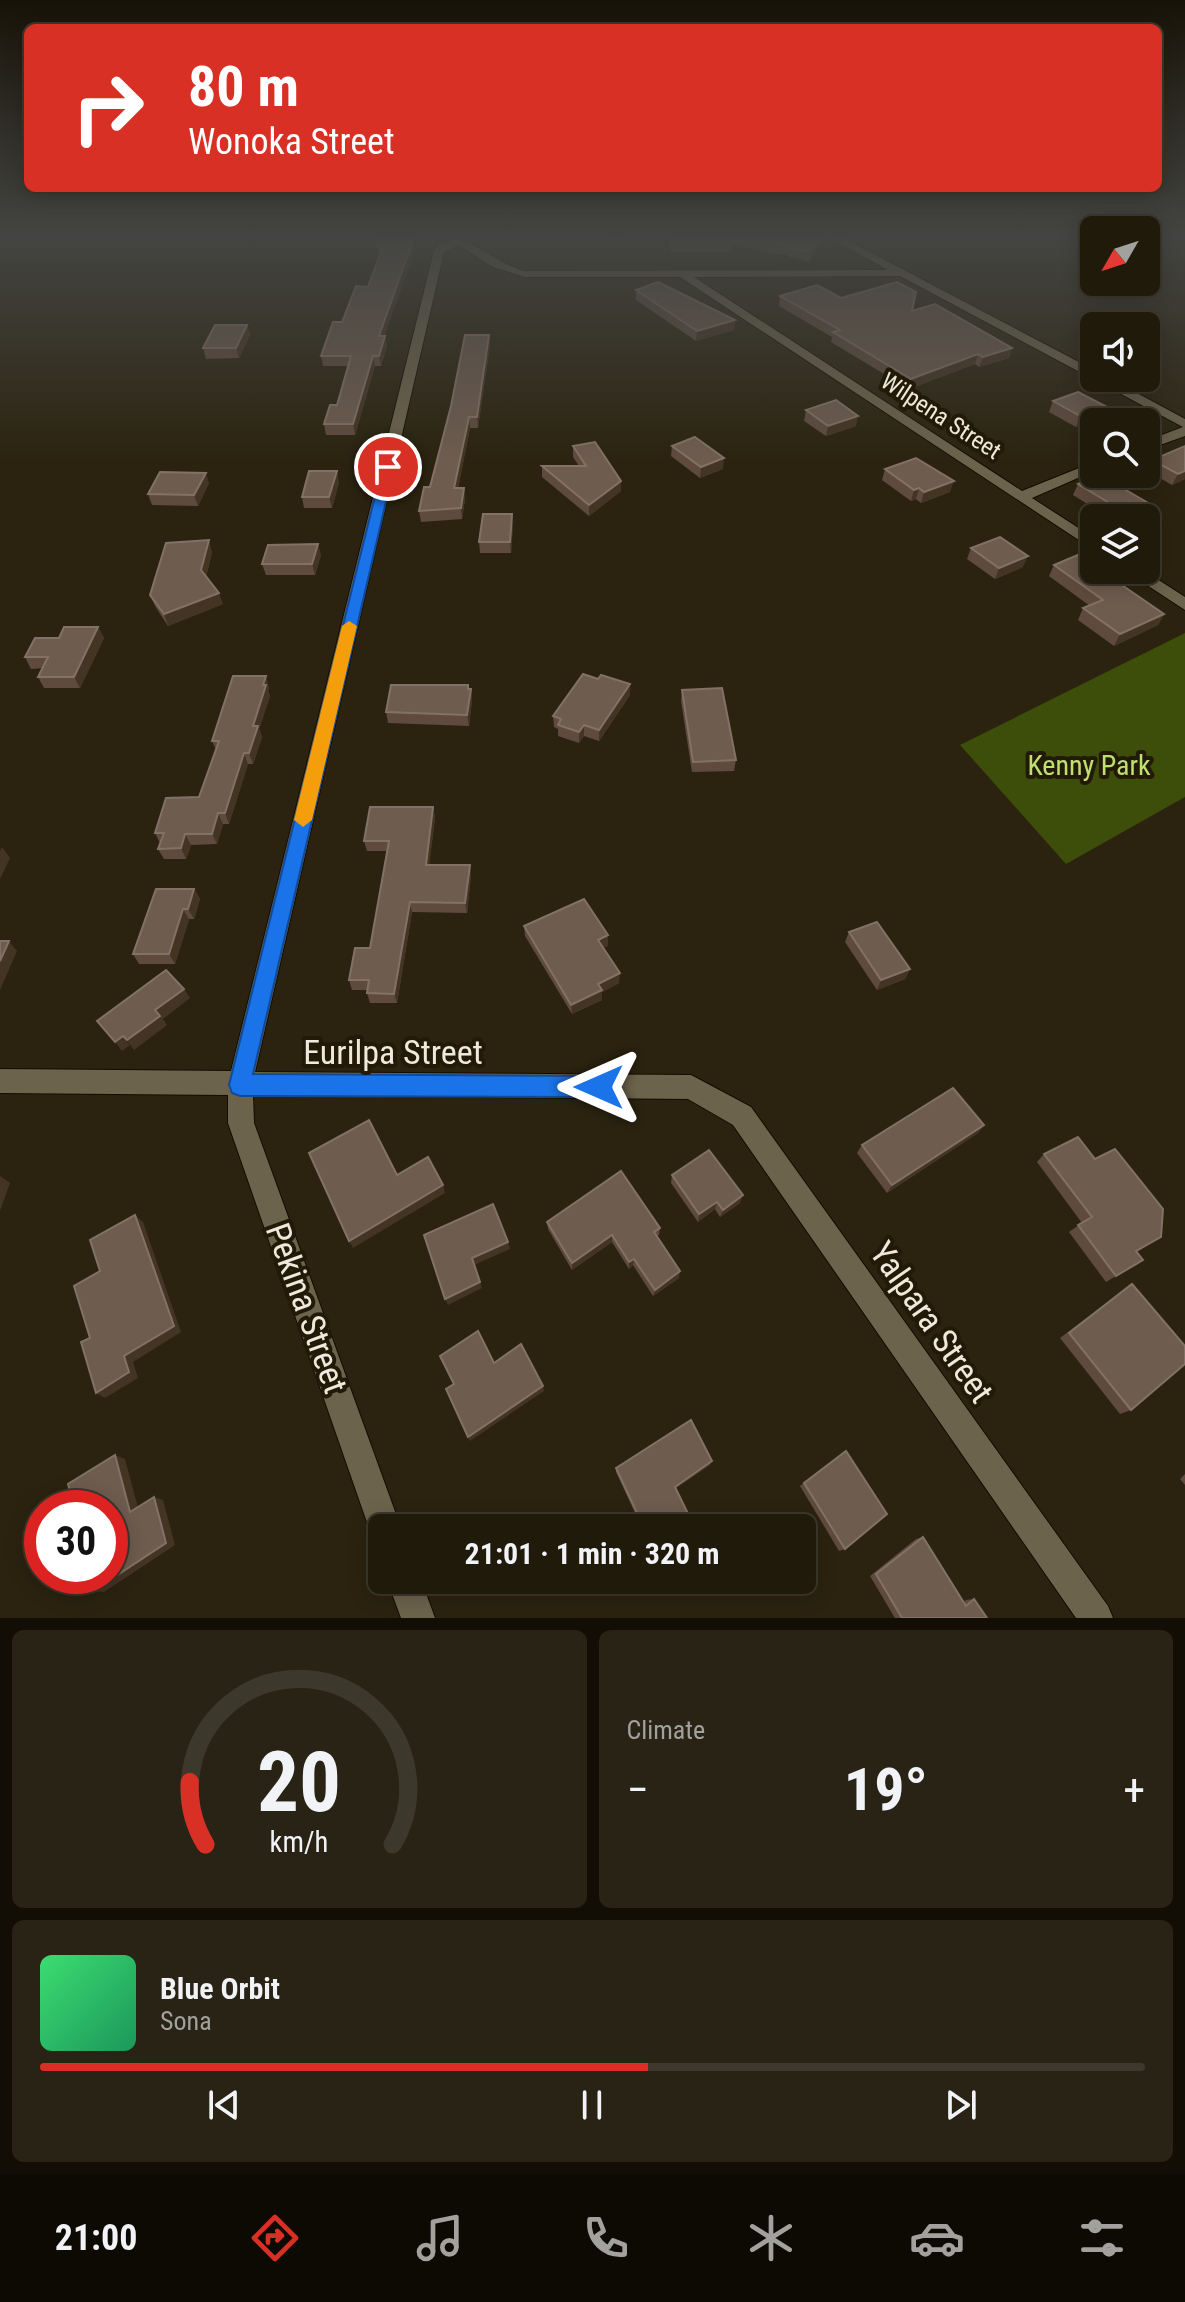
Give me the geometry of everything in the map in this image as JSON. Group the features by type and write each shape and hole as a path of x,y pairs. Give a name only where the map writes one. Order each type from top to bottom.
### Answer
{"street":[{"name":"Pekina Street","path":"380,1514 241,1123 240,1085 424,314"},
{"name":"Wilpena Street","path":"742,314 1080,536"},
{"path":"979,314 1080,368"},
{"path":"1124,392 1185,424"},
{"path":"1160,441 1185,431"},
{"path":"1021,497 1080,472"},
{"path":"1153,584 1185,605"},
{"name":"Eurilpa Street","path":"0,1081 691,1087"},
{"name":"Yalpara Street","path":"691,1087 742,1116 1096,1618"},
{"path":"409,1594 418,1618"}],"green space":[{"name":"Kenny Park","path":"1185,633 1185,797 1066,864 960,745"}],"building":[{"path":"345,314 387,314 379,336 385,336 379,356 373,356 353,424 324,424 330,405 337,405 351,356 321,356 333,322 342,322"},
{"path":"671,314 722,314 735,320 697,331"},
{"path":"811,314 952,314 1012,348 983,357 978,354 911,379 833,332 840,330"},
{"path":"215,325 247,325 236,348 203,348"},
{"path":"465,335 489,335 477,417 469,417 454,488 464,488 461,508 419,511 424,487 430,487"},
{"path":"1078,392 1105,406 1080,408 1080,416 1053,401"},
{"path":"836,400 858,416 828,426 806,410"},
{"path":"695,437 724,458 701,467 672,446"},
{"path":"595,442 621,481 589,505 542,466 586,466 573,446"},
{"path":"1185,446 1185,471 1178,474 1160,464 1160,457"},
{"path":"916,458 954,481 924,492 919,488 914,490 885,469"},
{"path":"309,471 337,471 329,497 302,497"},
{"path":"160,472 206,473 194,495 148,494"},
{"path":"1085,488 1122,488 1150,504 1111,504"},
{"path":"483,514 512,514 510,542 479,542"},
{"path":"1000,537 1028,556 999,568 971,548"},
{"path":"209,540 201,570 219,593 164,614 150,595 166,543"},
{"path":"318,544 312,564 262,564 268,545"},
{"path":"1080,556 1080,584 1054,565"},
{"path":"1081,584 1120,584 1164,614 1120,634 1083,608 1103,600"},
{"path":"64,627 98,627 74,677 38,677 48,657 25,657 35,638 59,638"},
{"path":"583,674 598,679 601,675 630,684 599,730 584,725 579,732 558,725 561,719 553,716"},
{"path":"233,676 266,676 263,685 266,685 253,726 258,726 249,753 244,753 225,813 218,813 212,834 185,834 181,848 158,849 164,833 155,833 166,798 199,797 219,741 212,741"},
{"path":"391,685 468,685 471,689 467,715 386,712"},
{"path":"722,688 736,760 693,762 682,690"},
{"path":"370,807 433,807 426,865 470,865 465,903 410,902 394,994 367,993 369,980 349,980 355,948 370,948 389,841 364,841"},
{"path":"156,889 194,889 188,909 183,909 169,954 133,954"},
{"path":"584,899 608,935 598,940 620,973 598,984 602,990 571,1005 524,926"},
{"path":"877,922 910,969 881,980 849,932"},
{"path":"0,941 9,941 0,961"},
{"path":"166,970 184,989 155,1010 160,1016 127,1040 123,1036 115,1042 97,1021"},
{"path":"953,1088 984,1125 892,1185 862,1145"},
{"path":"369,1120 397,1175 428,1157 443,1185 349,1241 309,1153"},
{"path":"1078,1137 1095,1159 1115,1149 1163,1209 1161,1237 1136,1251 1143,1260 1116,1276 1078,1225 1092,1217 1044,1154"},
{"path":"709,1150 743,1195 723,1210 717,1202 699,1214 672,1175"},
{"path":"621,1171 660,1228 654,1232 680,1271 655,1290 634,1259 629,1262 612,1235 572,1263 547,1222"},
{"path":"493,1204 508,1242 472,1258 480,1282 445,1299 424,1235"},
{"path":"135,1215 174,1326 124,1356 129,1372 96,1393 81,1342 90,1338 74,1286 100,1271 90,1240"},
{"path":"1132,1284 1185,1346 1185,1364 1131,1410 1069,1333"},
{"path":"478,1331 494,1363 521,1344 543,1386 468,1437 446,1389 454,1384 440,1356"},
{"path":"691,1420 712,1461 675,1487 688,1514 637,1514 616,1468"},
{"path":"846,1451 887,1514 845,1549 804,1483"},
{"path":"115,1455 124,1490 70,1490 68,1484"},
{"path":"154,1497 166,1543 128,1568 128,1504 130,1512"},
{"path":"923,1537 966,1606 974,1599 987,1618 902,1618 876,1574"}],"slow traffic":[{"path":"303,820 349,626"}],"route":[{"path":"388,467 240,1085 599,1087"}]}
